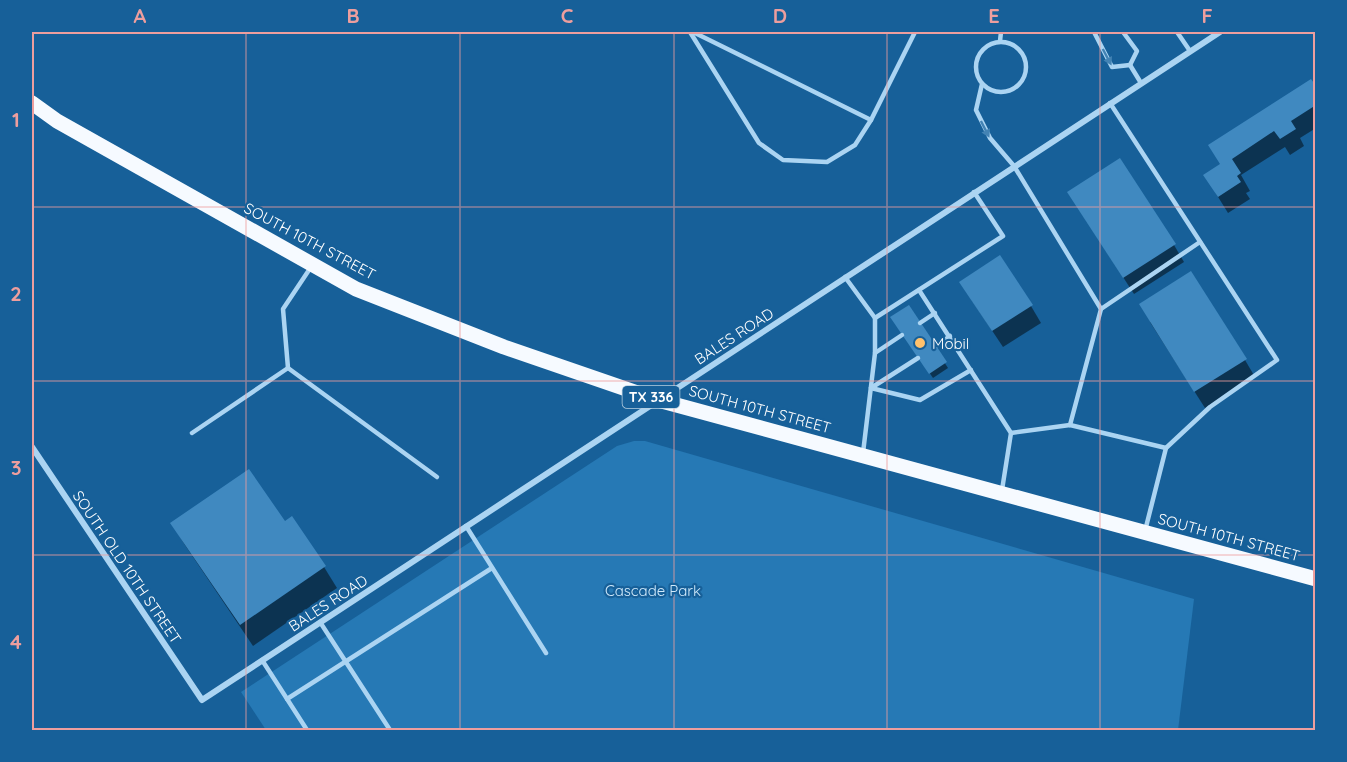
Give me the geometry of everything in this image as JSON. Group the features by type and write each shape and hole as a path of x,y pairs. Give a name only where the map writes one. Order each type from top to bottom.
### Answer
{"main road":[{"name":"SOUTH 10TH STREET","path":"32,104 57,121 356,289 504,347 658,400 1316,579"}],"street":[{"name":"BALES ROAD","path":"202,700 1220,32"},
{"name":"SOUTH OLD 10TH STREET","path":"32,447 202,700"}],"lane":[{"path":"691,32 759,143 783,160 827,162 855,145 871,120 915,32"},
{"path":"691,32 871,120"},
{"path":"1000,41 1001,32"},
{"path":"1094,32 1112,67 1130,65"},
{"path":"1123,32 1137,51 1130,65"},
{"path":"1177,32 1190,51"},
{"path":"1000,41 1009,42 1022,52 1026,67 1021,83 1006,92 989,90 982,84 975,69 976,60 985,47 1000,41"},
{"path":"1130,65 1141,83"},
{"path":"982,84 976,110 990,138 1014,166 1101,309"},
{"path":"1110,103 1277,360 1209,407 1166,448 1145,532"},
{"path":"875,318 1004,236 974,192"},
{"path":"1070,425 1101,309 1200,242"},
{"path":"313,265 284,309 288,368 437,477"},
{"path":"845,277 875,318 875,353 863,456"},
{"path":"920,290 1011,433 1001,494"},
{"path":"920,323 935,313"},
{"path":"875,353 902,335"},
{"path":"936,346 950,336"},
{"path":"871,388 918,358"},
{"path":"192,433 288,368"},
{"path":"871,388 920,400 971,370"},
{"path":"1011,433 1070,425 1166,448"},
{"path":"466,526 546,653"},
{"path":"287,699 492,568"},
{"path":"320,622 390,730"},
{"path":"262,660 307,730"}],"green space":[{"name":"Cascade Park","path":"634,441 645,441 1194,599 1178,730 266,730 241,692 617,446"}],"building":[{"path":"1311,79 1316,86 1316,105 1291,121 1296,129 1280,139 1274,131 1232,159 1241,173 1237,176 1241,182 1218,197 1203,175 1220,164 1208,145"},
{"path":"1120,158 1176,244 1123,278 1067,192"},
{"path":"1000,255 1033,305 992,331 959,282"},
{"path":"1191,271 1247,359 1194,392 1139,304"},
{"path":"909,305 947,362 929,374 890,317"},
{"path":"249,469 285,521 292,516 326,566 240,625 170,523"}],"place":[{"name":"Mobil","path":"920,343"}]}
